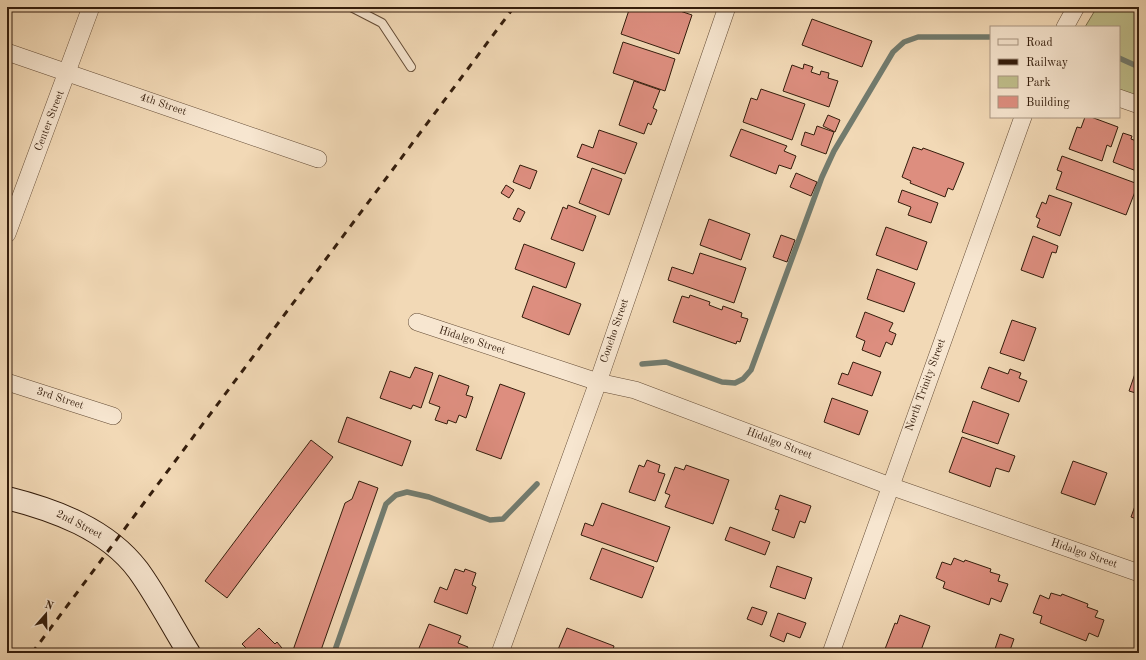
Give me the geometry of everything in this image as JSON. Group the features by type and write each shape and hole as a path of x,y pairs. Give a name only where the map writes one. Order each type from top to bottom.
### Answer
{"street":[{"name":"Center Street","path":"7,234 91,7"},
{"name":"Concho Street","path":"500,653 598,382 727,7"},
{"path":"1065,26 1076,7"},
{"name":"4th Street","path":"7,52 318,159"},
{"path":"1120,98 1139,105"},
{"name":"North Trinity Street","path":"830,653 1023,118"},
{"name":"Hidalgo Street","path":"417,322 598,382 635,390 890,486 1139,573"},
{"name":"3rd Street","path":"7,382 113,416"},
{"name":"2nd Street","path":"7,498 42,507 96,532 114,544 137,570 189,653"}],"lane":[{"path":"352,7 382,23 411,67"}],"green space":[{"path":"1097,7 1139,7 1139,97 1120,90 1120,26 1086,26"}],"building":[{"path":"630,7 668,7 692,15 679,54 621,34"},
{"path":"812,19 872,41 862,67 802,45"},
{"path":"623,42 675,59 665,91 613,73"},
{"path":"804,64 813,67 811,72 820,75 821,71 829,73 828,78 838,81 829,107 783,91 792,65 803,69"},
{"path":"634,81 660,90 653,108 657,110 651,125 648,123 644,134 619,125"},
{"path":"761,89 805,104 792,140 743,122 751,98 757,100"},
{"path":"828,115 840,120 835,132 823,126"},
{"path":"1085,118 1094,118 1118,127 1111,147 1107,145 1102,161 1069,149 1077,127 1081,128"},
{"path":"817,126 834,132 826,154 801,145 805,132 814,135"},
{"path":"741,129 787,146 784,151 796,156 791,169 779,165 776,174 730,156"},
{"path":"599,130 637,143 625,174 577,157 582,144 593,148"},
{"path":"1123,133 1132,136 1131,139 1139,142 1139,172 1113,162"},
{"path":"913,147 922,150 923,148 964,163 953,190 948,188 945,197 910,183 911,181 902,177"},
{"path":"1062,156 1138,184 1126,215 1056,189 1062,172 1057,170"},
{"path":"520,165 537,171 530,189 513,182"},
{"path":"592,168 622,179 609,215 579,203"},
{"path":"796,173 817,182 811,196 790,187"},
{"path":"506,185 514,190 509,198 501,193"},
{"path":"902,190 938,203 931,223 908,215 911,207 898,202"},
{"path":"1049,195 1072,203 1060,236 1037,227 1040,219 1036,217 1042,202 1046,204"},
{"path":"568,205 596,216 583,251 551,239 563,207 567,209"},
{"path":"518,208 525,212 520,222 513,219"},
{"path":"709,219 750,234 741,260 700,245"},
{"path":"886,227 927,242 917,270 876,255"},
{"path":"781,235 795,240 787,262 773,257"},
{"path":"1033,236 1058,246 1056,253 1052,252 1043,278 1021,270"},
{"path":"524,244 575,263 566,288 515,269"},
{"path":"700,253 746,268 734,303 668,280 672,267 693,274"},
{"path":"877,269 915,283 904,312 867,299"},
{"path":"533,286 581,304 569,335 522,317"},
{"path":"690,295 710,302 709,305 722,310 723,306 742,313 741,317 748,319 740,342 737,341 736,344 673,322 682,296 689,298"},
{"path":"865,312 893,323 889,331 896,334 892,345 886,342 880,357 862,350 865,341 856,337"},
{"path":"1012,320 1036,328 1024,361 1000,353"},
{"path":"853,362 881,372 872,396 838,384 842,373 848,375"},
{"path":"1139,365 1139,394 1129,391"},
{"path":"415,367 433,373 421,408 413,405 411,409 380,398 390,371 410,378"},
{"path":"989,367 1008,374 1010,369 1021,373 1019,378 1027,381 1019,402 981,388"},
{"path":"439,375 469,386 466,395 473,397 466,418 459,415 456,423 448,420 447,424 435,420 440,407 429,403"},
{"path":"500,384 525,393 501,459 476,450"},
{"path":"832,398 868,411 859,435 824,422"},
{"path":"973,401 1009,414 998,444 962,432"},
{"path":"347,417 411,441 402,466 338,442"},
{"path":"962,437 1015,456 1009,472 996,468 990,487 949,472"},
{"path":"311,440 333,457 227,598 205,581"},
{"path":"647,460 660,465 658,472 665,474 655,501 629,492 639,465 644,467"},
{"path":"1073,461 1107,473 1095,505 1061,493"},
{"path":"686,465 729,480 713,524 665,507 670,495 665,493 675,467 684,470"},
{"path":"359,481 378,488 320,653 292,653 345,503 352,499"},
{"path":"780,495 811,506 805,523 800,521 794,538 772,530 779,510 775,509"},
{"path":"1139,495 1139,520 1131,517"},
{"path":"602,503 670,527 657,562 581,535 585,523 593,526"},
{"path":"730,527 770,542 765,555 725,540"},
{"path":"602,548 654,567 642,598 590,579"},
{"path":"954,558 964,562 965,560 991,569 990,572 1000,575 998,581 1008,584 1001,602 991,598 989,605 943,588 945,582 936,578 942,562 951,565"},
{"path":"777,566 812,578 805,599 770,587"},
{"path":"455,569 464,572 465,569 476,573 472,585 476,587 467,614 434,602 440,587 447,590"},
{"path":"1051,593 1061,596 1062,594 1088,604 1087,607 1098,611 1095,617 1104,620 1098,637 1089,633 1086,641 1040,623 1042,616 1033,613 1040,595 1049,599"},
{"path":"752,607 767,612 762,625 747,619"},
{"path":"778,613 806,623 800,638 787,633 784,642 770,636"},
{"path":"900,615 930,626 920,653 886,653 887,650 885,649 895,623 897,624"},
{"path":"429,624 461,636 458,643 468,647 465,653 425,653 426,651 419,648"},
{"path":"259,628 275,644 277,642 286,653 251,653 242,644"},
{"path":"567,628 614,646 612,653 557,652"},
{"path":"1000,634 1014,639 1009,653 995,649"}],"waterway":[{"path":"642,364 666,362 722,382 735,383 743,379 751,370 822,177 834,151 893,52 904,42 918,37 990,37"},
{"path":"1120,58 1139,67"},
{"path":"334,653 386,504 396,495 407,492 429,497 490,520 503,519 537,484"}],"railway":[{"path":"32,653 514,7"}]}
